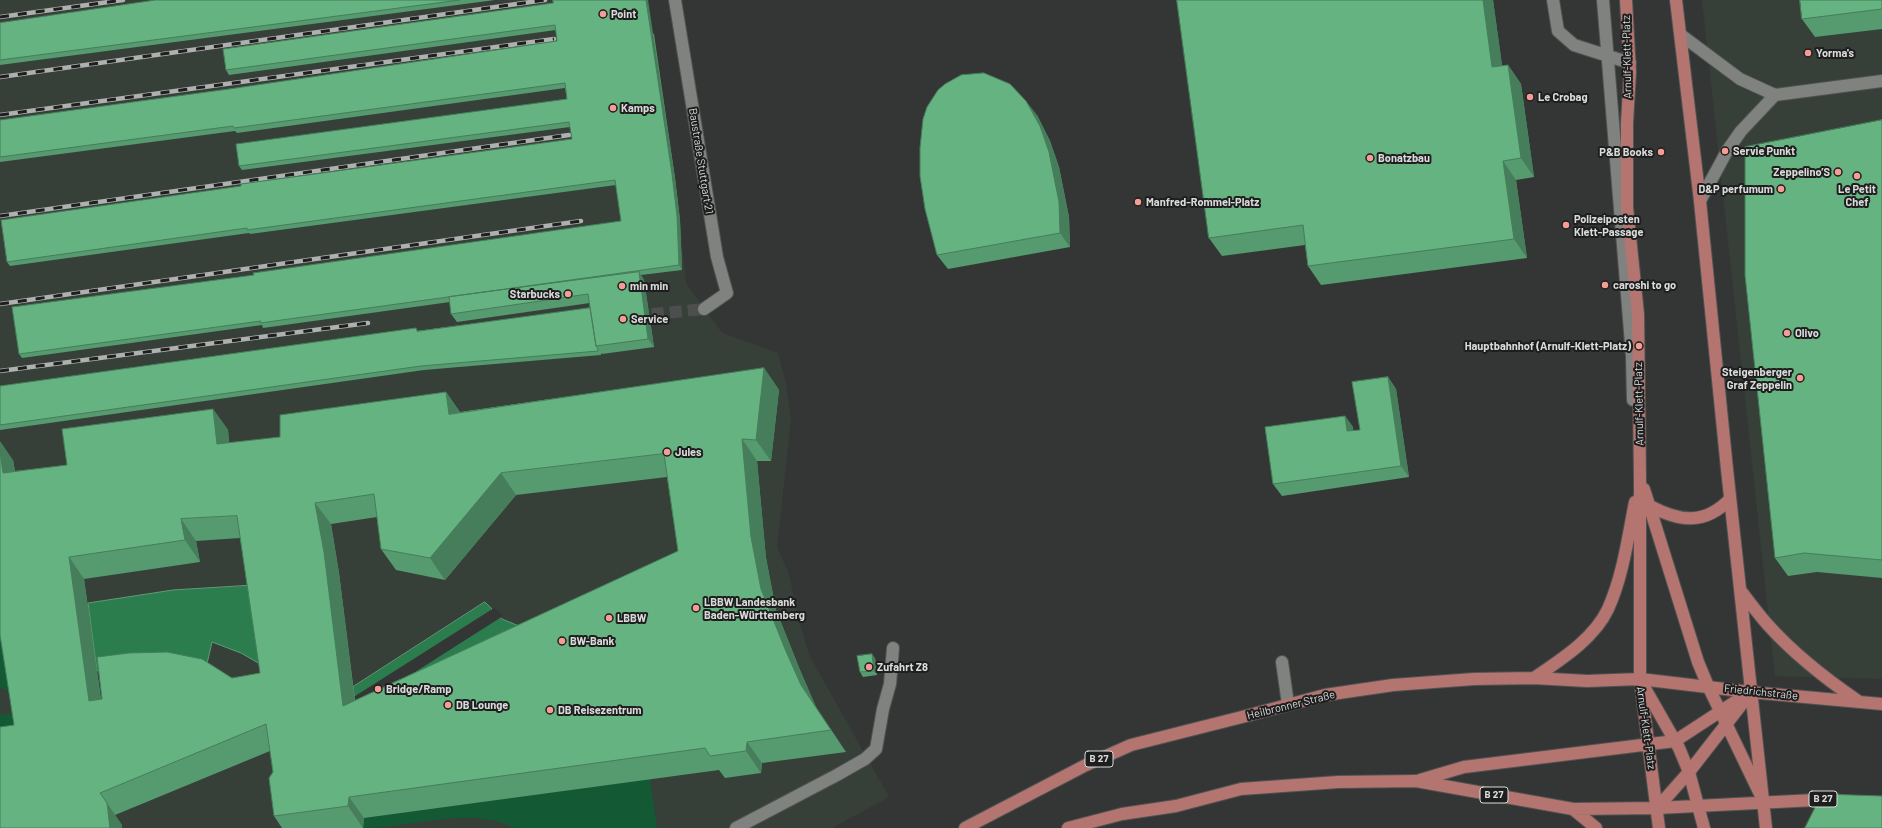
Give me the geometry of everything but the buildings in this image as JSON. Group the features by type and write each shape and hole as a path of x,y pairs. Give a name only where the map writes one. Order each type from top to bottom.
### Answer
{"main road":[{"name":"Arnulf-Klett-Platz","path":"1626,0 1630,63 1627,207 1638,314 1640,480 1637,679 1649,745 1659,828"},
{"path":"1676,0 1700,202 1730,499 1741,591 1750,692 1766,828"},
{"path":"1534,678 1558,661 1583,640 1596,626 1607,610 1619,577 1640,480"},
{"path":"1640,480 1650,506 1698,662 1720,712 1764,802"},
{"path":"1650,506 1668,515 1695,519 1711,514 1730,499"},
{"path":"1741,591 1768,626 1788,645 1828,680 1859,702"},
{"name":"Heilbronner Straße","path":"965,828 1086,765 1130,745 1325,695 1393,685 1474,679 1534,678 1588,681 1637,679"},
{"path":"1637,679 1675,741 1689,772 1704,828"},
{"name":"Friedrichstraße","path":"1637,679 1750,692 1882,704"},
{"path":"1416,781 1464,767 1675,741 1750,692"},
{"path":"1657,808 1689,772 1750,692"},
{"name":"B 27","path":"1068,828 1122,814 1176,806 1241,789 1338,782 1416,781 1572,809 1657,808 1847,799"},
{"path":"1572,809 1596,828"}],"street":[{"name":"Baustraße Stuttgart 21","path":"675,0 717,257 727,293 704,309"},
{"path":"1553,0 1558,31 1574,45 1630,63"},
{"path":"1603,0 1632,356 1636,500 1637,679"},
{"path":"1681,35 1740,79 1775,95 1882,81"},
{"path":"1700,202 1727,151 1741,131 1775,95"},
{"path":"736,828 837,775 865,759 876,749 883,709 890,684 893,648"},
{"path":"1282,662 1288,704"}],"shaded area":[{"path":"0,0 647,0 675,178 686,283 722,333 778,353 786,384 791,419 777,547 789,574 799,622 810,657 889,797 832,828 0,828"},
{"path":"1702,0 1882,0 1882,679 1775,676"},
{"path":"260,585 272,671 241,653 212,642 206,668 126,663 97,671 88,603 173,590"},
{"path":"485,602 502,619 524,628 356,712 353,687"},
{"path":"0,624 23,699 0,687"},
{"path":"25,711 0,751 0,715"},
{"path":"650,779 657,828 515,828 497,821 478,818 459,818 363,828 364,818"}],"pier":[{"path":"494,608 503,616 354,711 352,698"}],"tunnel":[{"path":"634,316 704,309"}],"railway":[{"path":"0,17 123,0"},
{"path":"0,77 545,0"},
{"path":"0,115 554,39"},
{"path":"0,216 569,135"},
{"path":"0,304 581,221"},
{"path":"0,371 368,323"}],"place":[{"name":"Point","path":"603,14"},
{"name":"Yorma's","path":"1808,53"},
{"name":"Le Crobag","path":"1530,97"},
{"name":"Kamps","path":"613,108"},
{"name":"Servie Punkt","path":"1725,151"},
{"name":"P&B Books","path":"1661,152"},
{"name":"Bonatzbau","path":"1370,158"},
{"name":"Zeppelino’S","path":"1838,172"},
{"name":"Le Petit Chef","path":"1857,176"},
{"name":"D&P perfumum","path":"1781,189"},
{"name":"Manfred-Rommel-Platz","path":"1138,202"},
{"name":"Polizeiposten Klett-Passage","path":"1566,225"},
{"name":"caroshi to go","path":"1605,285"},
{"name":"min min","path":"622,286"},
{"name":"Starbucks","path":"568,294"},
{"name":"Service","path":"623,319"},
{"name":"Olivo","path":"1787,333"},
{"name":"Hauptbahnhof (Arnulf-Klett-Platz)","path":"1639,346"},
{"name":"Steigenberger Graf Zeppelin","path":"1800,378"},
{"name":"Jules","path":"667,452"},
{"name":"LBBW Landesbank Baden-Württemberg","path":"696,608"},
{"name":"LBBW","path":"609,618"},
{"name":"BW-Bank","path":"562,641"},
{"name":"Zufahrt Z8","path":"869,667"},
{"name":"Bridge/Ramp","path":"378,689"},
{"name":"DB Lounge","path":"448,705"},
{"name":"DB Reisezentrum","path":"550,710"}]}
